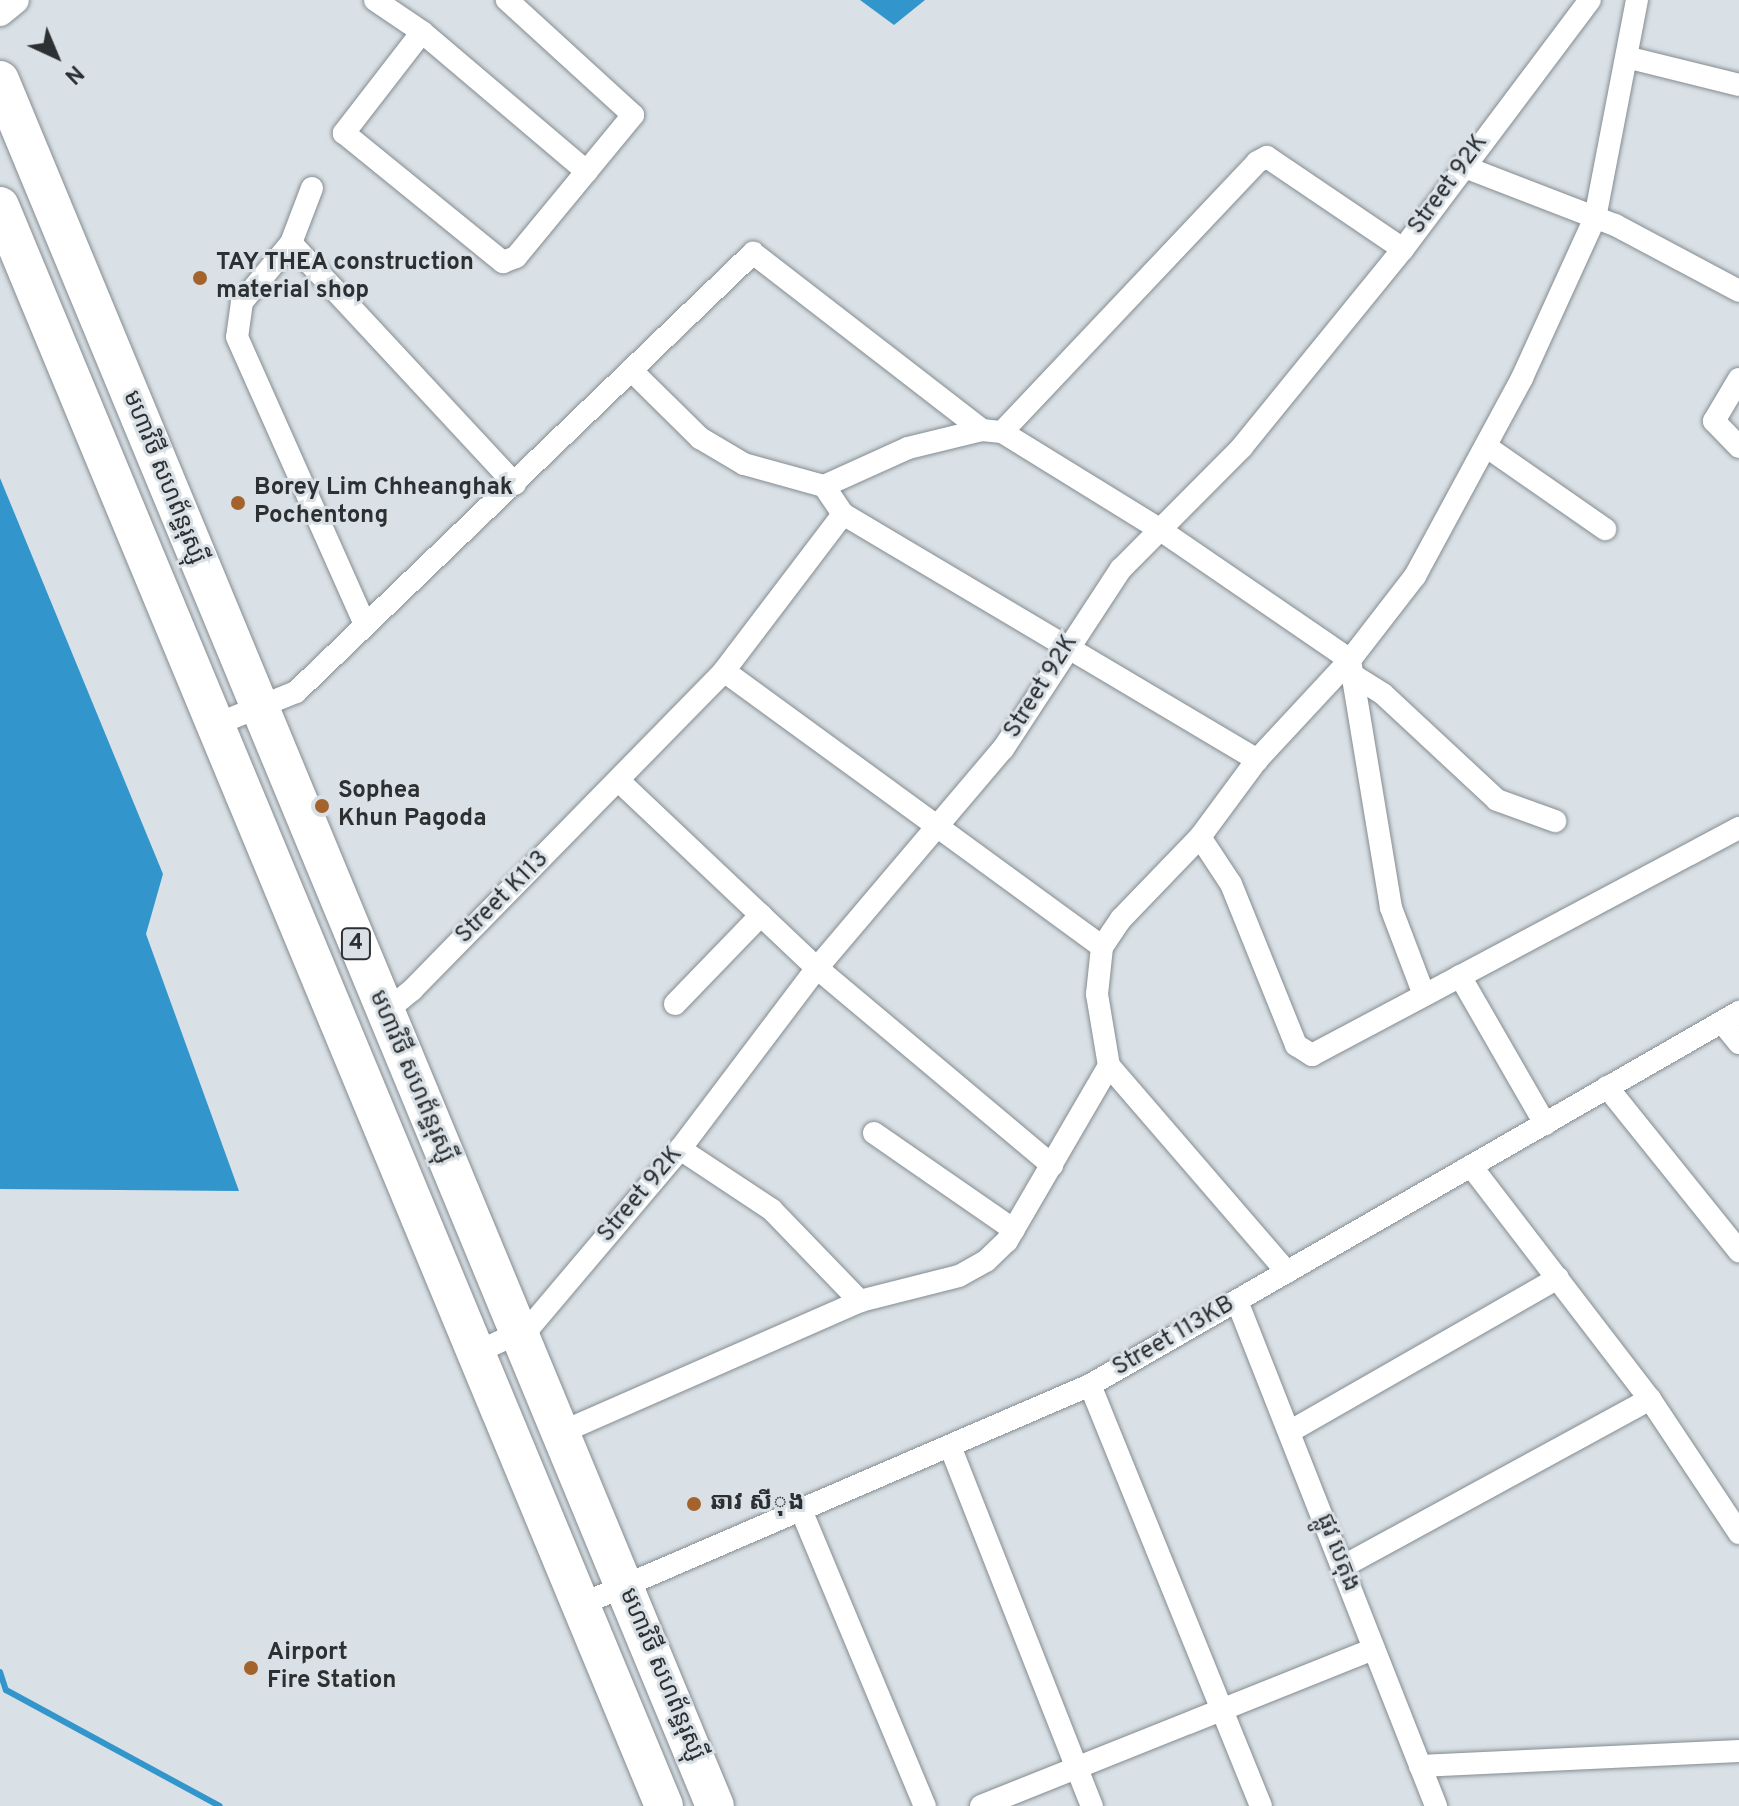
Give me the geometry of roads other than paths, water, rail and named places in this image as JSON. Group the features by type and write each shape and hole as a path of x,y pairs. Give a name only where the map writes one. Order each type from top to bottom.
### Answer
{"highway":[{"name":"មហាវិថី សហព័ន្ធរុស្ស៊ី","path":"0,80 715,1806"},
{"name":"មហាវិថី សហព័ន្ធរុស្ស៊ី","path":"0,206 664,1806"}],"street":[{"path":"0,12 15,0"},
{"path":"375,0 422,32 587,172"},
{"path":"422,32 344,133 503,262 516,257 633,115 507,0"},
{"name":"Street 92K","path":"475,1353 529,1328 680,1149 817,968 939,830 1003,749 1064,650 1121,569 1242,447 1403,249 1462,166 1590,0"},
{"path":"1287,1272 1109,1066 1097,994 1102,947 1121,919 1200,837 1257,760 1353,669 1415,576 1487,447 1595,218 1630,58 1637,0"},
{"path":"1630,58 1739,85"},
{"path":"824,486 908,448 992,431 1257,162 1267,157 1403,249"},
{"path":"1462,166 1595,218 1687,259 1739,291"},
{"path":"312,188 291,243 242,302 237,337 365,625"},
{"path":"291,243 515,484"},
{"path":"215,725 296,692 753,253 992,431 1159,529 1353,669 1497,800 1555,821"},
{"path":"631,370 700,438 733,458 824,486 843,514 1064,650 1257,760"},
{"path":"1739,379 1714,421 1739,447"},
{"path":"1487,447 1605,529"},
{"name":"Street K113","path":"385,1012 619,781 724,671 843,514"},
{"path":"1353,669 1365,771 1391,908 1424,995"},
{"path":"724,671 1102,947"},
{"path":"619,781 817,968 1052,1165"},
{"path":"1200,837 1231,884 1296,1045 1306,1054 1739,828"},
{"path":"675,1004 761,915"},
{"path":"1460,976 1545,1124"},
{"path":"1730,1017 1739,1043"},
{"name":"Street 113KB","path":"580,1605 1090,1385 1730,1017"},
{"path":"560,1433 860,1301 959,1276 986,1261 1014,1230 1109,1066"},
{"path":"1607,1087 1739,1251"},
{"path":"874,1133 1014,1230"},
{"path":"680,1149 772,1210 860,1301"},
{"path":"1471,1166 1650,1399 1737,1522 1739,1533"},
{"path":"1289,1432 1558,1278"},
{"name":"ផ្លូវ បេតុង","path":"1237,1301 1436,1806"},
{"path":"1090,1385 1261,1806"},
{"path":"1342,1567 1650,1399"},
{"path":"950,1446 1092,1806"},
{"path":"801,1510 925,1806"},
{"path":"981,1806 1374,1649"},
{"path":"1420,1766 1739,1751"}],"water":[{"path":"860,0 925,0 894,25"},
{"path":"0,478 163,874 146,934 239,1191 0,1189"}],"waterway":[{"path":"0,1672 6,1690 220,1806"}],"place":[{"name":"TAY THEA construction material shop","path":"200,278"},
{"name":"Borey Lim Chheanghak Pochentong","path":"238,503"},
{"name":"Sophea Khun Pagoda","path":"322,806"},
{"name":"ឆាវ សីុង","path":"694,1504"},
{"name":"Airport Fire Station","path":"251,1668"}]}
